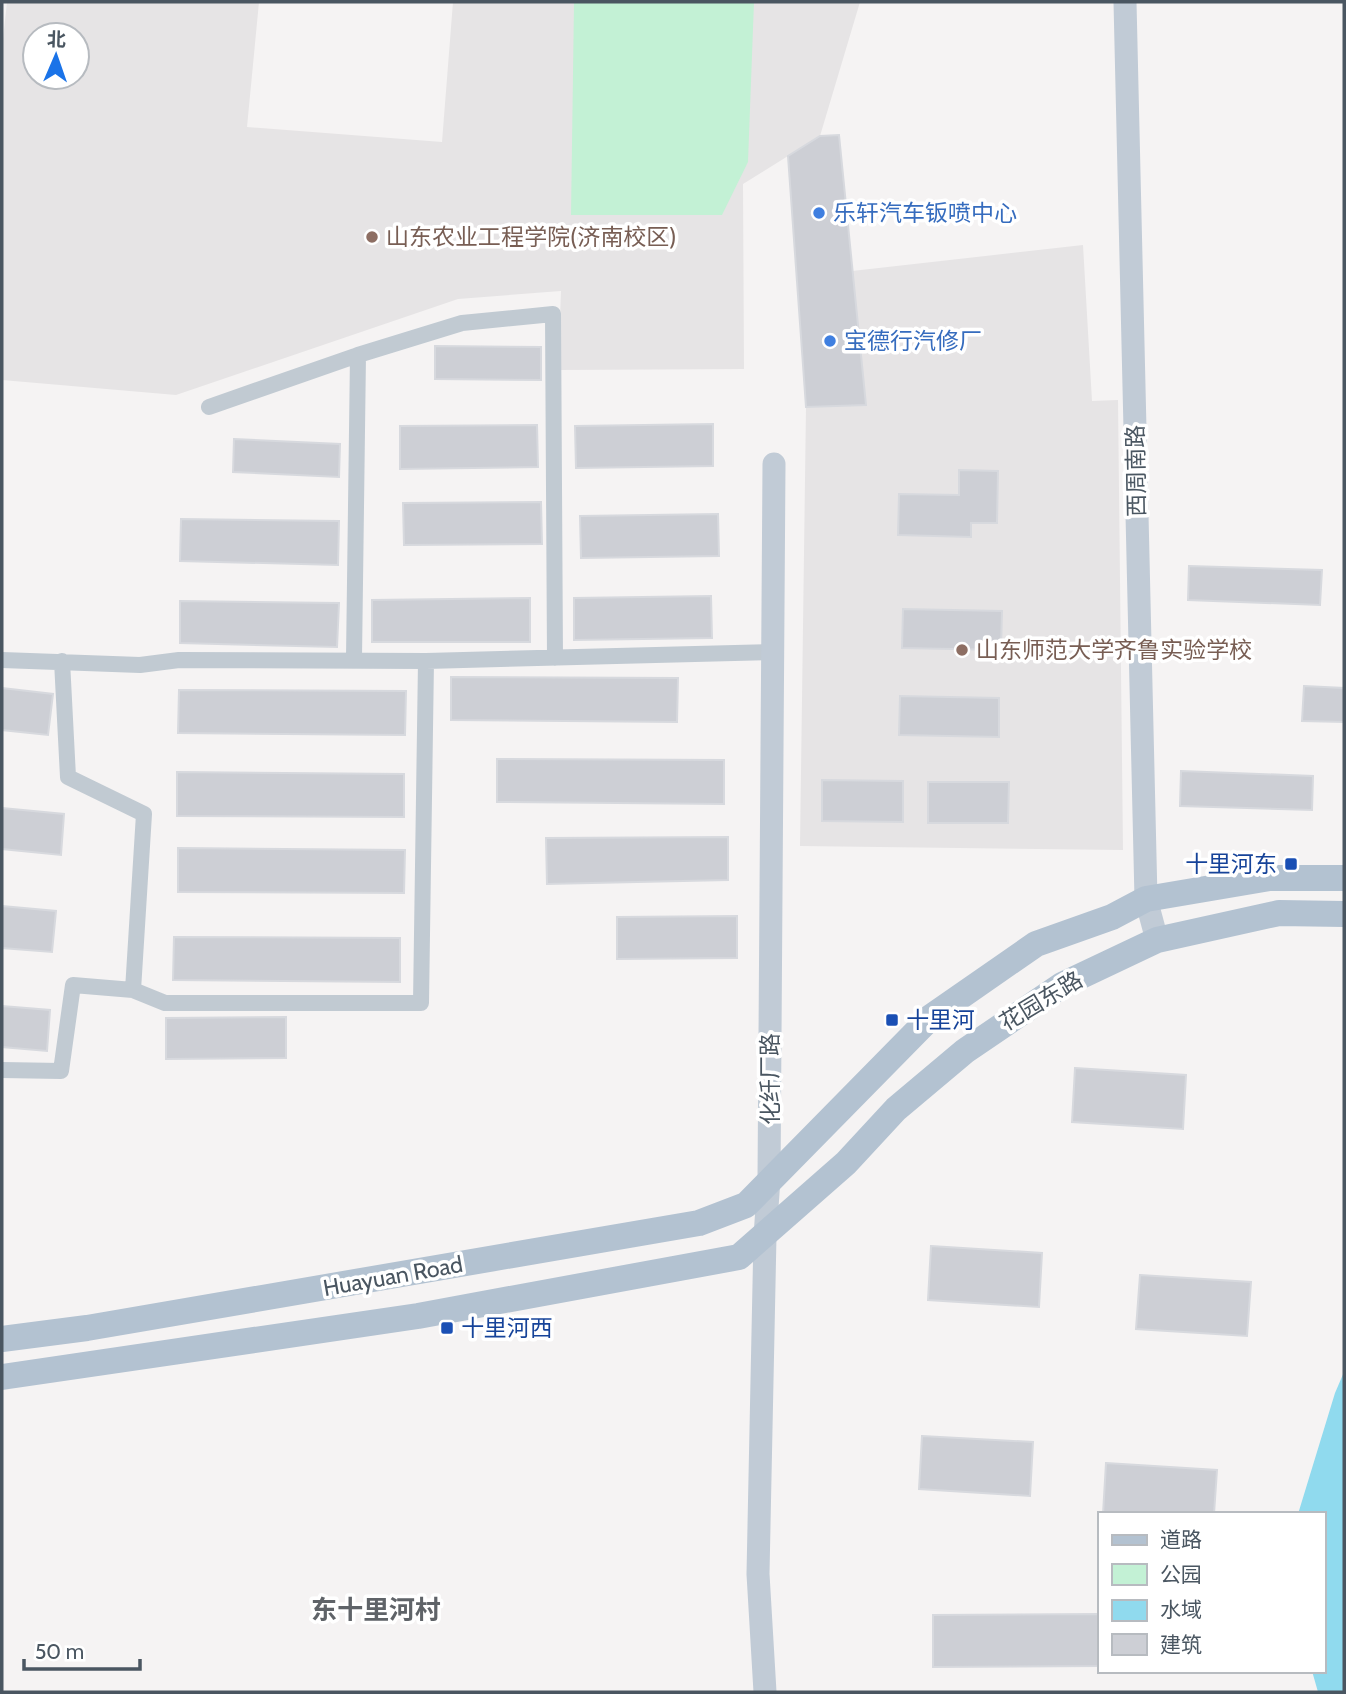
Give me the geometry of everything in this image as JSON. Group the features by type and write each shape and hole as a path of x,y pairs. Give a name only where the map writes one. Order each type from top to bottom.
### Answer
{"main road":[{"name":"西周南路","path":"1125,2 1146,900 1157,940"},
{"name":"化纤厂路","path":"765,1692 758,1574 765,1236 769,1179 770,652 774,464"},
{"name":"花园东路","path":"769,1179 931,1017 1036,944 1112,917 1146,900 1270,877 1344,878"},
{"name":"花园东路","path":"765,1236 846,1163 896,1109 965,1051 1062,985 1157,940 1279,913 1344,914"},
{"name":"Huayuan Road","path":"2,1339 87,1328 699,1223 746,1205 769,1179"},
{"name":"Huayuan Road","path":"2,1377 418,1316 686,1269 739,1257 765,1236"}],"street":[{"path":"209,407 358,355 463,323 554,314 555,658"},
{"path":"354,658 358,355"},
{"path":"2,660 140,665 179,660 354,658 426,661 770,652"},
{"path":"62,661 68,777 144,814 133,990"},
{"path":"2,1070 61,1071 73,985 133,990 165,1003 421,1003 426,661"}],"shaded area":[{"name":"山东农业工程学院(济南校区)","path":"7,2 259,2 247,127 442,142 453,2 860,2 820,136 743,184 744,369 558,370 561,291 458,299 176,395 2,380 2,48"},
{"name":"山东师范大学齐鲁实验学校","path":"1083,245 1092,401 1118,400 1123,850 800,846 806,407 866,405 852,271"}],"green space":[{"path":"574,2 754,2 748,162 722,215 571,215"}],"water":[{"path":"1344,1372 1344,1692 1318,1692 1313,1673 1325,1673 1325,1512 1299,1512"}],"building":[{"path":"839,135 866,405 806,407 788,156 820,136"},
{"path":"435,346 541,347 541,380 435,379"},
{"path":"713,424 713,466 576,468 575,426"},
{"path":"537,425 538,467 400,469 400,426"},
{"path":"234,439 340,444 339,477 233,472"},
{"path":"959,470 998,471 997,523 971,523 971,537 898,535 899,494 959,495"},
{"path":"541,502 542,544 404,545 403,503"},
{"path":"718,514 719,556 581,558 580,516"},
{"path":"181,519 339,521 338,565 180,561"},
{"path":"1189,566 1322,570 1320,605 1188,600"},
{"path":"711,596 712,638 574,640 574,598"},
{"path":"530,598 530,642 372,642 372,600"},
{"path":"180,601 339,603 337,647 180,643"},
{"path":"903,609 1002,611 1001,650 902,648"},
{"path":"451,677 678,678 677,722 451,720"},
{"path":"1304,686 1344,688 1344,722 1302,721"},
{"path":"2,688 53,694 48,735 2,730"},
{"path":"179,690 406,691 405,735 178,733"},
{"path":"900,696 999,698 999,737 899,735"},
{"path":"497,759 724,760 724,804 497,802"},
{"path":"1181,771 1313,776 1312,810 1180,806"},
{"path":"177,772 404,774 404,817 177,816"},
{"path":"822,780 903,781 903,822 822,821"},
{"path":"928,782 1009,782 1008,823 928,823"},
{"path":"2,808 64,814 61,855 2,849"},
{"path":"728,837 728,880 547,884 546,838"},
{"path":"178,848 405,850 404,893 178,892"},
{"path":"2,906 56,911 52,952 2,948"},
{"path":"737,916 737,958 617,959 617,917"},
{"path":"174,937 400,938 400,982 173,980"},
{"path":"2,1006 50,1010 47,1051 2,1047"},
{"path":"286,1017 286,1058 166,1059 166,1018"},
{"path":"1075,1068 1186,1075 1183,1129 1072,1122"},
{"path":"931,1246 1042,1253 1039,1307 928,1300"},
{"path":"1140,1275 1251,1282 1247,1336 1136,1329"},
{"path":"922,1436 1033,1442 1030,1496 919,1489"},
{"path":"1106,1463 1217,1470 1214,1512 1103,1512"},
{"path":"1098,1614 1098,1666 933,1667 933,1615"}],"place":[{"name":"乐轩汽车钣喷中心","path":"819,213"},
{"name":"山东农业工程学院(济南校区)","path":"372,237"},
{"name":"宝德行汽修厂","path":"830,341"},
{"name":"山东师范大学齐鲁实验学校","path":"962,650"},
{"name":"十里河东","path":"1291,864"},
{"name":"十里河","path":"892,1020"},
{"name":"十里河西","path":"447,1328"}],"district":[{"name":"东十里河村","path":"376,1610"}]}
